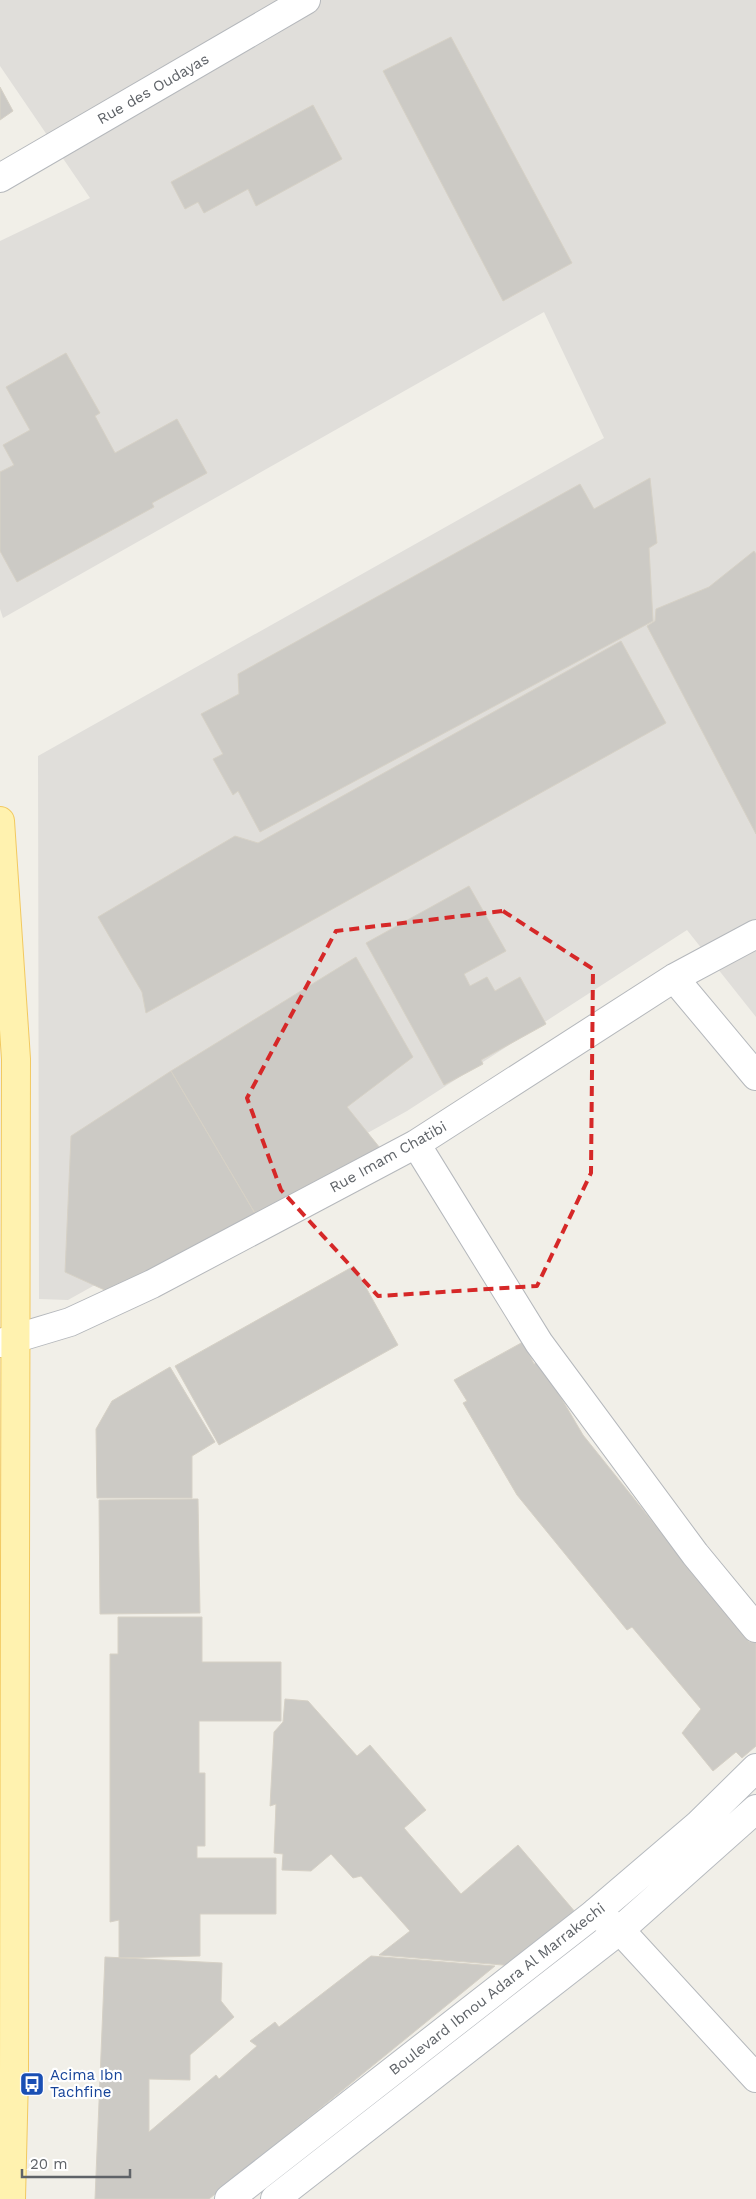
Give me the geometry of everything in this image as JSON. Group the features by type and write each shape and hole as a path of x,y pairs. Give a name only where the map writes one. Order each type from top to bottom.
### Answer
{"main road":[{"path":"0,821 16,1059 8,1341 14,2077 11,2199"}],"street":[{"name":"Rue des Oudayas","path":"0,178 306,0"},
{"name":"Rue Imam Chatibi","path":"8,1341 70,1322 152,1284 416,1144 674,978 756,934"},
{"path":"674,978 756,1076"},
{"path":"416,1144 539,1343 695,1554 756,1628"},
{"name":"Boulevard Ibnou Adara Al Marrakechi","path":"228,2199 595,1913 698,1825 756,1768"},
{"name":"Boulevard Ibnou Adara Al Marrakechi","path":"275,2199 620,1930 756,1809"},
{"path":"595,1913 620,1930 756,2078"}],"highlighted area":[{"path":"503,911 593,969 591,1173 537,1286 378,1296 281,1190 247,1098 336,931"}],"shaded area":[{"path":"0,0 756,0 756,1017 687,930 407,1111 68,1300 39,1299 38,756 604,438 544,312 3,618 0,609 0,241 90,198 0,66"}],"building":[{"path":"451,37 572,263 503,301 383,71"},
{"path":"0,87 13,111 0,120"},
{"path":"313,105 342,159 256,206 248,189 204,213 198,202 185,209 171,182"},
{"path":"66,353 100,413 95,416 115,453 177,419 207,473 152,503 154,507 17,582 0,551 0,472 14,465 3,445 30,430 6,387"},
{"path":"650,478 657,543 649,548 653,621 260,832 238,791 233,795 213,759 223,754 201,714 239,694 238,674 580,484 594,509"},
{"path":"754,551 756,554 756,834 647,626 655,621 656,609 709,587"},
{"path":"621,641 666,723 146,1013 142,992 98,917 235,836 258,843"},
{"path":"469,886 506,951 464,974 470,986 487,977 495,991 520,977 546,1024 481,1060 483,1064 444,1085 366,943"},
{"path":"356,957 413,1057 347,1107 380,1148 256,1215 171,1071"},
{"path":"171,1071 256,1215 109,1292 65,1272 71,1136"},
{"path":"354,1266 398,1345 219,1445 175,1366"},
{"path":"523,1342 534,1364 540,1362 583,1435 749,1642 756,1641 756,1746 742,1758 736,1752 713,1771 682,1733 701,1709 632,1627 627,1630 517,1495 463,1403 467,1401 454,1380"},
{"path":"170,1367 215,1442 192,1456 192,1498 97,1498 96,1429 112,1401"},
{"path":"198,1499 200,1613 100,1614 99,1500"},
{"path":"118,1617 202,1617 202,1662 281,1662 281,1721 199,1721 199,1773 205,1773 205,1846 197,1846 197,1858 276,1858 276,1914 200,1914 200,1956 119,1958 119,1920 110,1922 110,1654 118,1654"},
{"path":"285,1699 308,1701 357,1756 370,1745 426,1810 404,1828 461,1894 518,1845 576,1913 515,1966 379,1955 410,1931 361,1876 353,1878 331,1854 311,1871 282,1870 283,1854 274,1853 276,1804 270,1806 274,1732 283,1722"},
{"path":"371,1956 495,1966 209,2199 95,2199 105,1957 222,1963 221,2001 234,2017 190,2055 190,2080 149,2079 149,2132 216,2075 219,2079 257,2046 250,2041 275,2022 279,2027"}],"place":[{"name":"Acima Ibn Tachfine","path":"32,2084"}]}
